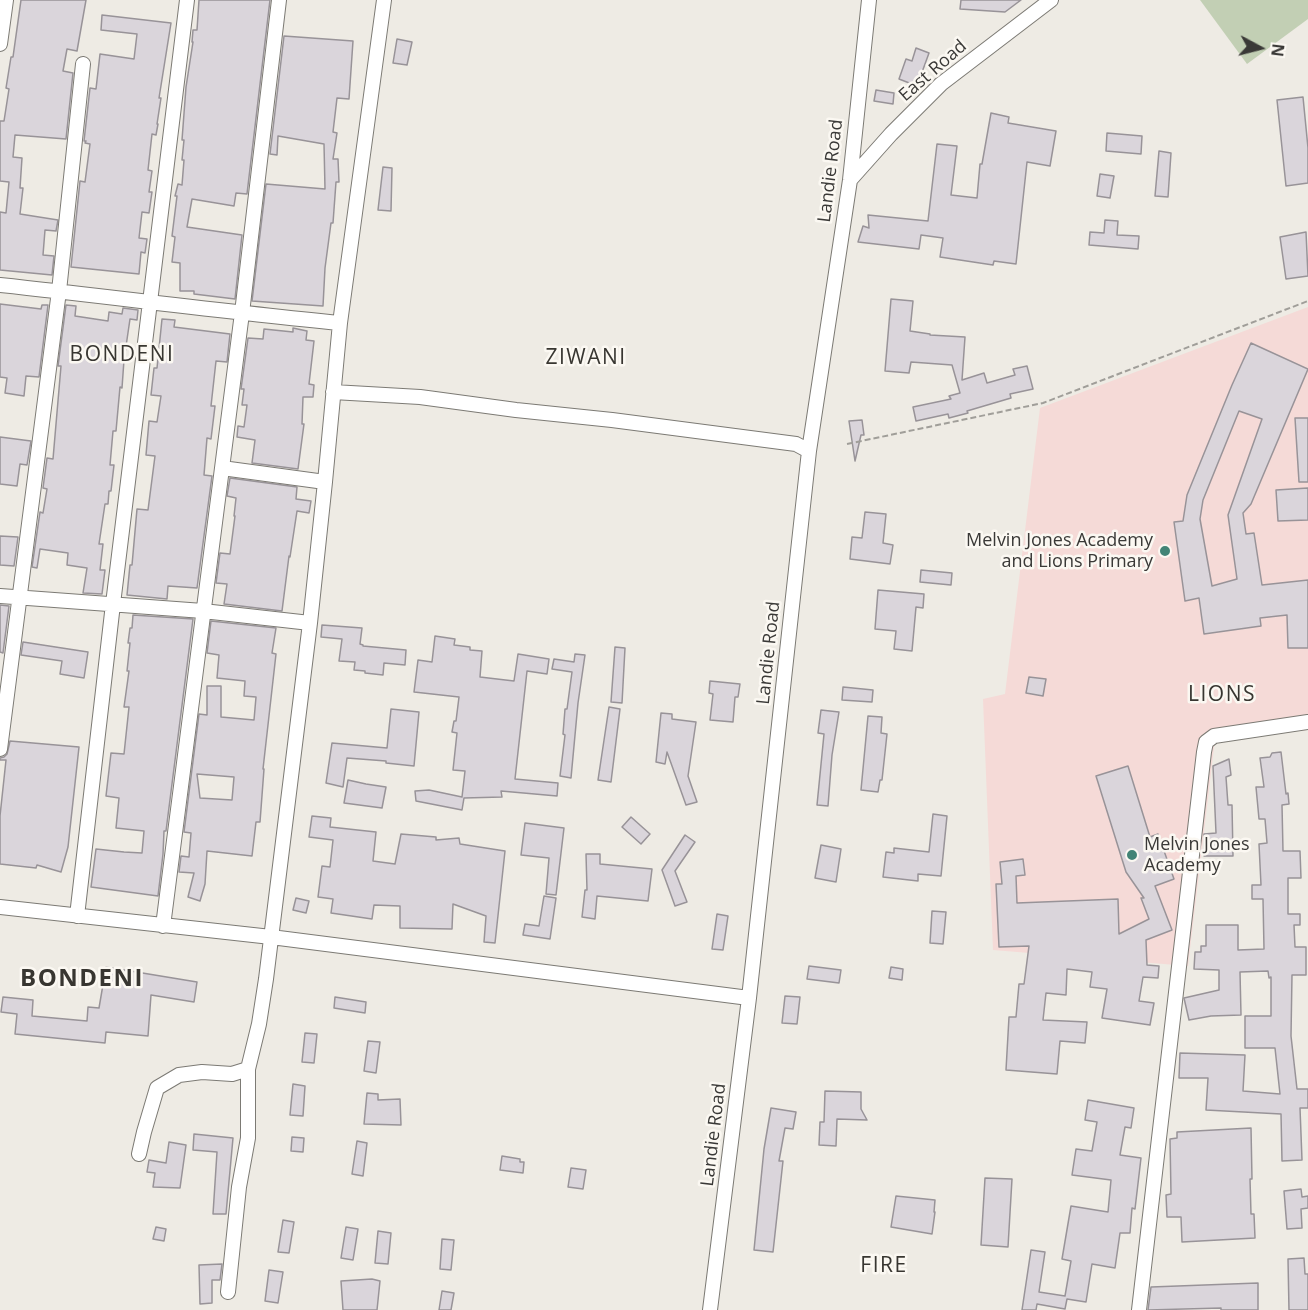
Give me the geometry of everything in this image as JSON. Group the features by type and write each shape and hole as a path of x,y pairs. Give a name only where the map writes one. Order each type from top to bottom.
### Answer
{"street":[{"path":"0,44 6,0"},
{"path":"77,916 187,0"},
{"path":"163,926 242,314 279,0"},
{"path":"228,1292 239,1187 248,1138 248,1069 259,1024 271,937 310,623 340,322 384,0"},
{"name":"Landie Road","path":"710,1310 749,998 809,451 850,180 869,0"},
{"name":"East Road","path":"850,180 891,134 941,84 1051,0"},
{"path":"0,749 59,291 83,63"},
{"path":"0,285 242,314 340,322"},
{"path":"333,392 420,397 612,420 796,444 809,451"},
{"path":"222,468 325,482"},
{"path":"0,596 203,611 310,623"},
{"path":"1139,1310 1206,742 1214,736 1308,722"},
{"path":"0,907 271,937 749,998"},
{"path":"139,1154 157,1088 178,1075 202,1072 232,1074 248,1069"}],"path":[{"path":"847,444 1042,403 1308,301"}],"shaded area":[{"name":"Melvin Jones Academy and Lions Primary","path":"1308,307 1308,730 1215,739 1188,966 993,950 983,699 1005,694 1040,408"}],"green space":[{"path":"1200,0 1308,0 1308,19 1247,64"}],"building":[{"path":"21,0 86,0 77,51 67,49 63,71 73,73 66,139 15,135 13,157 22,158 20,188 23,188 20,214 58,220 56,231 45,230 43,255 54,256 52,275 0,270 0,212 6,213 9,182 0,181 0,121 4,121 9,89 6,88"},
{"path":"199,0 270,0 247,194 236,193 234,206 192,199 187,227 242,235 235,299 194,294 194,291 180,291 180,263 172,262 175,237 172,236 177,196 175,196 178,184 182,185 184,160 182,160 184,140 182,140 186,87 193,30 197,30"},
{"path":"961,0 1021,0 1005,12 960,9"},
{"path":"102,15 171,23 159,98 161,98 158,124 156,135 152,134 148,170 152,171 149,213 142,212 139,238 147,239 145,253 141,252 139,274 71,267 80,181 85,182 90,144 84,141 90,88 96,89 100,54 134,59 137,34 101,30"},
{"path":"284,36 353,41 349,99 337,98 333,132 337,133 333,159 338,159 339,182 336,182 333,223 331,223 325,268 323,306 252,301 266,184 325,189 324,144 278,136 277,155 270,154"},
{"path":"397,39 412,42 407,65 393,63"},
{"path":"916,48 929,53 917,86 899,79 906,59 912,61"},
{"path":"876,90 894,93 893,104 874,101"},
{"path":"1303,97 1308,148 1308,183 1286,186 1277,100"},
{"path":"991,113 1009,117 1008,123 1056,131 1050,166 1027,162 1016,264 994,261 993,265 940,257 943,238 921,235 919,249 858,242 863,226 869,228 868,215 928,221 937,144 957,146 951,195 977,198 980,164 982,164"},
{"path":"1107,133 1142,136 1141,154 1106,151"},
{"path":"1159,151 1171,153 1168,197 1155,196"},
{"path":"383,167 392,168 391,211 378,210"},
{"path":"1100,174 1114,176 1110,198 1097,196"},
{"path":"1105,220 1118,221 1117,235 1139,236 1138,249 1089,245 1090,232 1104,233"},
{"path":"1306,232 1308,276 1286,279 1280,237"},
{"path":"891,299 913,301 910,331 930,335 965,337 962,380 984,373 987,383 1015,375 1013,369 1027,366 1033,389 1010,394 1011,398 967,411 968,413 949,418 948,414 916,421 913,407 951,399 949,396 960,393 952,365 911,362 909,373 885,371"},
{"path":"0,304 41,309 42,305 48,305 39,377 26,376 24,396 5,393 7,378 0,377"},
{"path":"66,305 76,306 75,316 108,321 109,312 122,314 123,308 138,310 137,320 130,319 116,431 113,431 110,465 114,465 111,491 109,491 108,504 105,504 99,544 103,544 100,570 105,570 102,594 83,593 87,568 67,565 68,553 40,549 37,568 32,567 40,512 43,513 47,489 43,488 47,458 53,459 61,366 58,366"},
{"path":"162,319 175,320 174,327 230,334 227,362 216,361 211,406 215,406 211,439 207,438 204,475 212,476 197,588 168,586 167,599 127,595 137,509 148,510 155,456 146,455 149,421 157,422 161,396 151,395 154,368 157,368"},
{"path":"293,328 307,331 306,340 314,341 309,384 314,385 313,397 303,397 302,424 304,424 298,469 252,463 255,440 237,437 238,426 244,427 247,405 242,405 244,389 241,389 248,338 263,339 264,329 293,332"},
{"path":"1251,343 1308,369 1251,504 1243,513 1246,534 1254,533 1262,585 1308,580 1308,648 1288,648 1287,615 1260,618 1261,626 1204,634 1199,598 1185,601 1174,522 1183,521 1187,495","holes":["1239,411 1262,419 1228,515 1237,579 1212,586 1200,519 1203,500"]},
{"path":"1295,418 1308,418 1308,482 1299,482"},
{"path":"862,420 864,435 861,435 855,461 849,421"},
{"path":"0,437 31,441 27,465 20,464 17,486 0,484"},
{"path":"230,478 297,487 296,499 311,501 309,513 297,511 282,611 224,604 227,584 216,583 220,553 230,554 236,498 227,496"},
{"path":"1308,488 1308,520 1278,521 1276,490"},
{"path":"865,512 886,514 883,543 893,545 890,564 850,559 852,537 862,538"},
{"path":"0,536 18,537 14,566 0,565"},
{"path":"921,570 952,573 951,585 920,582"},
{"path":"878,590 924,594 923,608 916,607 912,651 894,649 896,631 875,629"},
{"path":"0,605 9,606 3,653 0,652"},
{"path":"133,615 193,619 166,831 164,831 158,896 91,887 96,849 142,853 144,831 116,828 119,798 106,796 111,753 124,754 129,707 124,707 129,671 127,671 130,643 128,643"},
{"path":"211,621 276,628 272,653 276,654 263,769 260,822 256,822 252,856 207,851 205,884 200,901 188,897 194,873 179,872 181,856 189,857 191,833 184,832 199,714 207,715 207,686 221,686 221,717 254,720 256,697 244,696 245,681 217,678 219,655 207,653","holes":["197,774 234,777 232,800 200,798"]},
{"path":"322,625 362,628 360,644 406,650 405,665 384,663 383,675 354,670 355,662 339,661 342,639 321,637"},
{"path":"435,636 455,639 454,645 482,651 480,677 514,681 518,654 549,659 547,674 527,671 515,779 558,783 557,796 501,791 502,797 464,798 462,810 416,801 415,791 429,790 462,797 465,771 453,770 457,733 452,732 459,697 414,692 418,660 432,662"},
{"path":"23,642 88,652 84,678 60,674 62,661 21,655"},
{"path":"615,647 625,648 622,703 611,702"},
{"path":"575,654 585,655 571,778 560,776 565,735 563,734 565,709 567,709 572,672 552,669 554,659 574,662"},
{"path":"1029,677 1046,679 1043,696 1026,693"},
{"path":"710,681 740,684 738,697 735,697 733,722 710,720 713,694 709,693"},
{"path":"843,687 873,690 872,702 842,700"},
{"path":"609,707 620,709 611,782 598,780"},
{"path":"391,709 419,712 414,766 347,758 343,787 326,783 332,743 387,748"},
{"path":"821,710 839,712 832,755 828,806 817,805 824,734 818,733"},
{"path":"661,713 672,714 672,719 696,722 688,776 697,802 686,805 667,752 665,764 656,762"},
{"path":"868,716 882,717 881,733 887,734 882,780 880,780 878,792 861,790"},
{"path":"10,741 79,747 68,847 61,872 37,865 36,868 0,864 0,816 6,760 0,760 0,758 7,754"},
{"path":"1281,752 1289,804 1282,805 1283,851 1300,851 1301,878 1288,878 1288,914 1300,914 1300,925 1294,925 1295,947 1306,947 1306,975 1292,975 1291,1036 1297,1089 1308,1089 1308,1108 1300,1108 1302,1160 1282,1161 1281,1114 1206,1110 1208,1078 1179,1078 1180,1053 1245,1055 1243,1091 1280,1094 1275,1048 1245,1048 1245,1016 1271,1016 1271,977 1269,978 1268,971 1240,972 1241,1015 1211,1016 1189,1020 1184,998 1219,990 1219,970 1194,969 1195,952 1201,952 1201,946 1206,946 1206,925 1238,925 1238,950 1264,949 1263,899 1252,899 1252,885 1261,885 1259,844 1267,843 1265,819 1259,819 1256,787 1264,787 1260,758"},
{"path":"1229,759 1231,775 1226,777 1228,805 1232,805 1233,856 1204,856 1204,834 1216,833 1213,766"},
{"path":"1128,766 1150,837 1158,834 1174,879 1155,886 1172,930 1146,940 1147,965 1159,966 1158,978 1143,977 1139,1001 1154,1003 1150,1025 1102,1018 1107,989 1090,987 1092,972 1067,969 1066,995 1046,993 1043,1020 1087,1022 1085,1043 1060,1041 1057,1074 1006,1070 1009,1017 1016,1017 1019,984 1024,984 1029,946 999,947 996,884 1002,884 1000,862 1023,859 1025,875 1016,876 1017,903 1118,899 1119,934 1149,919 1141,898 1144,898 1126,872 1096,776"},
{"path":"348,780 386,787 382,808 344,803"},
{"path":"933,814 947,816 941,876 918,874 918,881 883,877 886,852 894,853 894,848 929,852"},
{"path":"312,816 331,818 330,827 376,832 373,861 395,864 401,834 436,837 436,840 459,838 460,844 505,851 495,943 484,942 486,916 453,904 452,929 400,928 400,906 374,905 372,919 331,913 333,899 318,897 322,866 330,867 333,840 309,837"},
{"path":"631,817 650,834 641,844 622,827"},
{"path":"525,823 564,828 556,895 546,894 549,858 521,855"},
{"path":"685,835 695,842 675,871 687,902 675,906 662,870"},
{"path":"821,845 841,849 836,882 815,878"},
{"path":"586,854 600,854 600,864 652,869 648,901 597,896 595,919 582,917 585,890 587,890"},
{"path":"544,896 556,898 550,939 523,935 525,924 539,926"},
{"path":"296,898 309,901 306,913 293,910"},
{"path":"932,911 946,912 943,944 930,943"},
{"path":"717,914 728,916 723,950 712,949"},
{"path":"809,966 841,970 839,983 807,979"},
{"path":"106,967 197,982 194,1002 151,995 148,1036 106,1032 105,1043 15,1034 17,1014 1,1012 3,997 33,1000 32,1016 87,1021 88,1007 99,1008"},
{"path":"891,967 903,969 902,980 889,978"},
{"path":"785,996 800,997 797,1024 782,1023"},
{"path":"335,997 366,1002 365,1013 334,1008"},
{"path":"305,1033 317,1034 314,1063 302,1062"},
{"path":"368,1041 380,1042 376,1073 364,1071"},
{"path":"293,1084 305,1086 303,1116 290,1115"},
{"path":"825,1091 861,1092 861,1109 867,1120 837,1119 836,1146 819,1145 820,1122 824,1122"},
{"path":"367,1093 378,1094 378,1100 400,1099 401,1125 364,1124"},
{"path":"1088,1100 1134,1108 1131,1128 1125,1127 1120,1155 1141,1158 1130,1233 1120,1233 1115,1268 1092,1264 1086,1302 1067,1299 1065,1309 1037,1304 1036,1310 1022,1310 1031,1250 1045,1252 1039,1292 1065,1296 1071,1261 1062,1259 1071,1206 1108,1212 1111,1180 1072,1175 1076,1149 1092,1151 1097,1122 1085,1120"},
{"path":"771,1108 796,1112 793,1129 785,1128 779,1161 783,1161 773,1252 754,1250 764,1149"},
{"path":"1251,1128 1251,1214 1254,1214 1255,1238 1182,1242 1181,1217 1167,1217 1166,1195 1171,1194 1170,1139 1177,1138 1177,1132"},
{"path":"194,1134 233,1138 226,1214 213,1214 217,1152 193,1150"},
{"path":"292,1137 304,1138 303,1152 291,1151"},
{"path":"357,1141 367,1143 363,1176 352,1174"},
{"path":"169,1142 186,1145 180,1188 153,1187 155,1173 147,1172 149,1160 166,1163"},
{"path":"502,1156 520,1159 520,1162 524,1162 523,1173 500,1170"},
{"path":"571,1168 586,1170 583,1189 568,1187"},
{"path":"985,1178 1012,1179 1008,1247 981,1245"},
{"path":"1301,1189 1302,1197 1308,1196 1308,1208 1301,1209 1302,1228 1287,1229 1284,1191"},
{"path":"896,1196 935,1200 932,1234 891,1227"},
{"path":"283,1220 294,1222 289,1253 278,1252"},
{"path":"156,1227 166,1229 164,1241 153,1239"},
{"path":"346,1227 358,1229 353,1260 341,1258"},
{"path":"378,1231 391,1233 388,1264 375,1263"},
{"path":"442,1239 454,1240 451,1270 440,1269"},
{"path":"1304,1258 1305,1274 1308,1274 1308,1310 1289,1310 1288,1259"},
{"path":"222,1264 220,1280 212,1280 212,1303 200,1304 199,1265"},
{"path":"269,1270 283,1272 278,1303 265,1301"},
{"path":"372,1279 380,1281 377,1310 343,1310 341,1281"},
{"path":"1258,1283 1258,1310 1221,1310 1221,1308 1148,1310 1151,1287"},
{"path":"442,1291 454,1293 451,1310 439,1310"}],"place":[{"name":"Melvin Jones Academy and Lions Primary","path":"1165,551"},
{"name":"Melvin Jones Academy","path":"1132,855"}],"district":[{"name":"BONDENI","path":"122,355"},
{"name":"ZIWANI","path":"586,358"},
{"name":"LIONS","path":"1222,695"},
{"name":"BONDENI","path":"82,979"},
{"name":"FIRE","path":"884,1266"}]}
